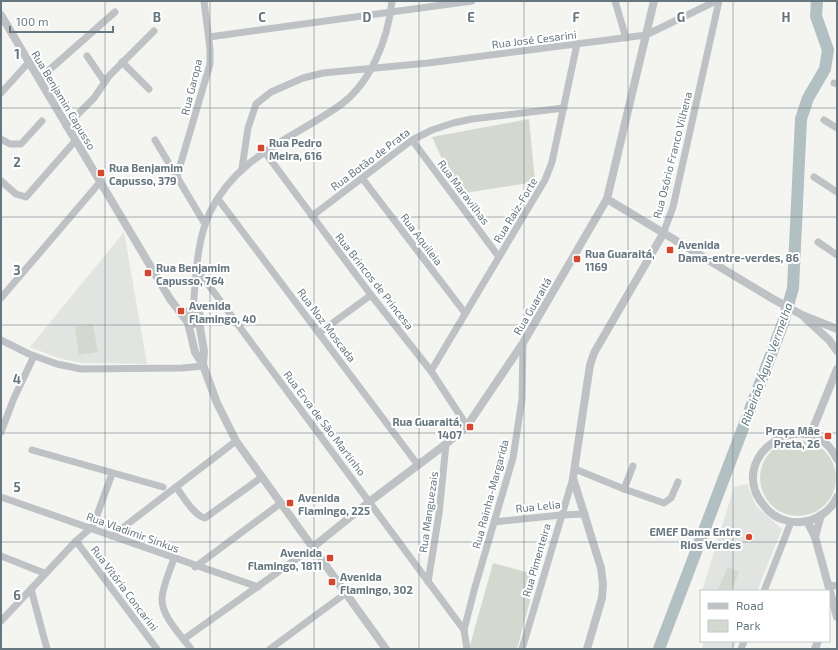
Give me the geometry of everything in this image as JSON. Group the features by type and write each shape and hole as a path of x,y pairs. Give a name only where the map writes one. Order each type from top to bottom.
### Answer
{"street":[{"name":"Rua Garopa","path":"177,176 210,64 209,36 204,1"},
{"path":"386,649 236,441 203,366 195,352 187,322 191,311 196,268 205,224 218,199 242,168 264,151 338,108 352,94 371,69 383,39 391,12 392,1"},
{"path":"209,36 472,1"},
{"path":"615,1 626,38"},
{"name":"Rua Guaraitá","path":"313,548 369,502 446,444 467,426 523,343 607,199 654,1"},
{"name":"Rua José Cesarini","path":"242,168 245,144 252,113 261,99 287,83 323,73 371,69 646,35 716,1"},
{"name":"Rua Osório Franco Vilhena","path":"573,478 590,365 594,353 663,234 674,201 720,1"},
{"path":"39,79 115,12"},
{"name":"Rua Benjamin Capusso","path":"1,15 170,299 187,322"},
{"path":"66,126 94,98 104,81 154,31"},
{"name":"Rua Raiz-Forte","path":"431,371 546,180 552,162 577,44"},
{"path":"87,56 104,81"},
{"path":"1,93 29,62"},
{"path":"122,62 149,89"},
{"name":"Rua Botão de Prata","path":"312,216 412,140 452,123 502,115 564,108"},
{"path":"824,120 837,128"},
{"path":"1,139 10,144 21,144 42,121"},
{"path":"155,140 205,224"},
{"name":"Rua Maravilhas","path":"412,140 499,257"},
{"path":"1,181 16,194 26,197 75,141"},
{"name":"Rua Brincos de Princesa","path":"264,151 371,295 431,371 467,426"},
{"path":"814,177 837,192"},
{"name":"Rua Aquileia","path":"362,178 465,313"},
{"path":"1,298 101,181"},
{"name":"Rua Noz Moscada","path":"218,199 418,465"},
{"path":"607,199 772,300 801,315 837,329"},
{"path":"818,242 837,255"},
{"name":"Rua Erva de São Martinho","path":"196,268 464,630"},
{"path":"319,333 371,295"},
{"name":"Rua Benjamin Capusso","path":"170,299 191,311"},
{"path":"191,311 199,313 204,351 203,366"},
{"path":"801,315 829,340 837,352"},
{"path":"187,322 196,324 199,322"},
{"path":"812,325 837,340"},
{"path":"1,340 34,356 57,364 89,370 203,366"},
{"name":"Rua Rainha-Margarida","path":"468,649 464,630 516,444 522,399 523,343"},
{"path":"1,432 14,398 34,356"},
{"path":"810,436 837,369"},
{"path":"837,459 828,446 810,436 792,434 775,440 766,447 758,457 754,468 753,480 755,492 761,503 774,515 791,522 807,521 821,515 830,508 837,499"},
{"path":"112,536 236,441"},
{"name":"Rua Manguezais","path":"428,582 439,514 446,444"},
{"path":"32,450 112,474 163,487"},
{"path":"624,489 633,466"},
{"path":"575,469 664,503 671,498 678,482"},
{"path":"1,621 44,573 96,522 112,474"},
{"path":"176,487 196,512 201,517 205,518 262,477"},
{"path":"573,478 585,514 603,584 602,598 587,649"},
{"name":"Rua Pimenteira","path":"522,649 573,478"},
{"name":"Rua Vladimir Sinkus","path":"1,498 90,528 195,567 258,587"},
{"path":"195,567 281,503"},
{"name":"Rua Lelia","path":"494,522 585,514"},
{"path":"815,537 821,515"},
{"path":"807,521 815,537 829,590"},
{"path":"764,590 791,522"},
{"name":"Rua Vitória Concarini","path":"76,541 157,649"},
{"path":"184,639 313,548"},
{"path":"1,556 44,573"},
{"path":"174,558 164,589 162,603 168,618 191,649"},
{"path":"828,585 837,586"},
{"path":"31,588 47,649"},
{"path":"270,649 346,593"},
{"path":"830,596 834,617"}],"shaded area":[{"path":"124,232 147,364 82,363 58,358 30,347"},
{"name":"EMEF Dama Entre Rios Verdes","path":"747,484 756,506 782,529 757,590 702,590 734,487"},
{"path":"704,642 736,642 733,649 702,649"}],"green space":[{"path":"529,119 535,182 458,194 432,137"},
{"path":"93,324 98,352 79,355 75,327"},
{"path":"798,440 812,443 825,451 833,464 836,478 833,492 825,505 812,513 798,516 784,513 771,505 763,492 760,478 763,464 771,451 784,443"},
{"path":"493,563 537,575 517,649 469,649"},
{"path":"728,567 739,572 731,590 717,590"}],"waterway":[{"name":"Ribeirão Água Vermelha","path":"659,649 783,323 793,288 801,119 808,98 825,69 828,50 816,16 817,1"}],"place":[{"name":"Rua Pedro Meira, 616","path":"261,148"},
{"name":"Rua Benjamim Capusso, 379","path":"101,173"},
{"name":"Avenida Dama-entre-verdes, 86","path":"670,250"},
{"name":"Rua Guaraitá, 1169","path":"577,259"},
{"name":"Rua Benjamim Capusso, 764","path":"148,273"},
{"name":"Avenida Flamingo, 40","path":"181,311"},
{"name":"Rua Guaraitá, 1407","path":"470,427"},
{"name":"Praça Mãe Preta, 26","path":"828,436"},
{"name":"Avenida Flamingo, 225","path":"290,503"},
{"name":"EMEF Dama Entre Rios Verdes","path":"749,537"},
{"name":"Avenida Flamingo, 1811","path":"330,558"},
{"name":"Avenida Flamingo, 302","path":"332,582"}]}
